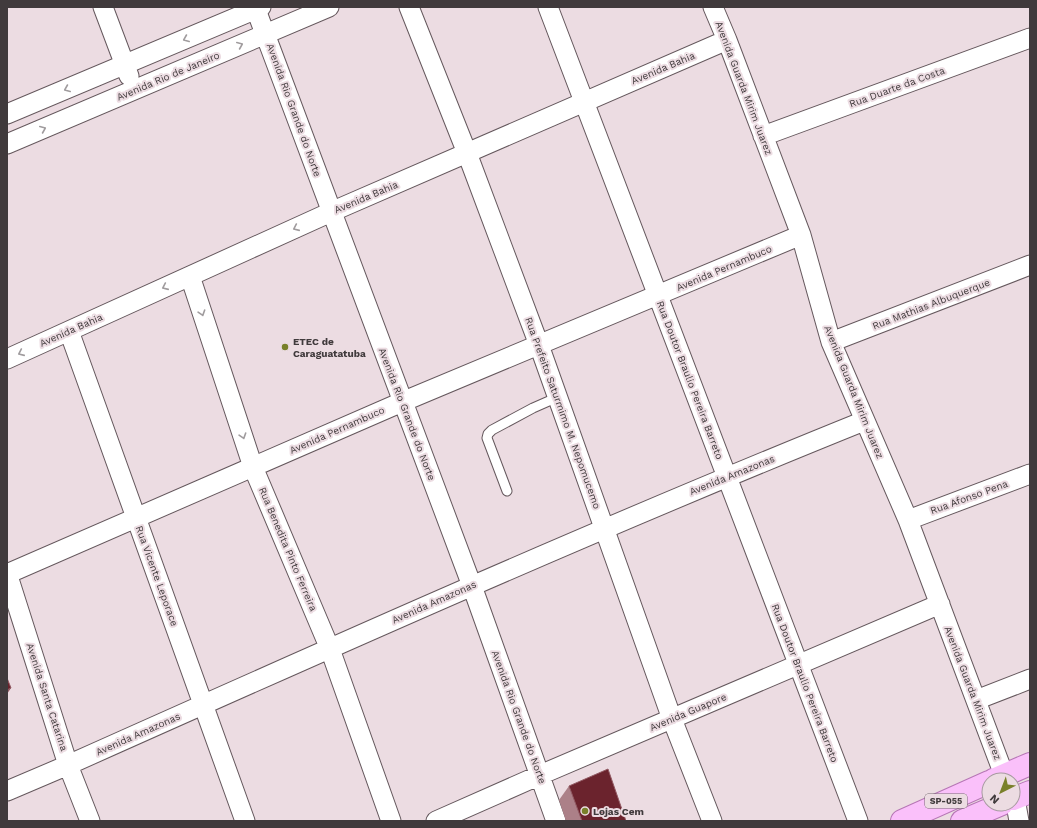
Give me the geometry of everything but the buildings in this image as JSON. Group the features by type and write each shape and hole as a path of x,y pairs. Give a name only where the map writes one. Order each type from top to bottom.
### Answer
{"main road":[{"name":"SP-055","path":"1011,772 1030,764"},
{"name":"SP-055","path":"902,821 981,785"},
{"name":"SP-055","path":"962,821 983,812"}],"street":[{"path":"103,7 134,90"},
{"name":"Avenida Rio de Janeiro","path":"9,137 134,90 329,7"},
{"name":"Rua Prefeito Saturmimo M. Nepomucemo","path":"409,7 467,153 539,345 672,719 712,821"},
{"name":"Rua Doutor Braulio Pereira Barreto","path":"548,7 858,821"},
{"name":"Avenida Guarda Mirim Juarez","path":"713,7 801,235 832,342 864,421 908,520 976,700 993,772"},
{"path":"7,114 257,8"},
{"name":"Avenida Rio Grande do Norte","path":"257,8 265,34 331,212 472,586 556,821"},
{"name":"Rua Duarte da Costa","path":"763,136 1030,38"},
{"name":"Avenida Bahia","path":"7,359 331,212 727,40"},
{"name":"Avenida Pernambuco","path":"7,573 402,402 801,235"},
{"name":"Rua Mathias Albuquerque","path":"832,342 1030,265"},
{"name":"Rua Benedita Pinto Ferreira","path":"190,276 253,467 330,649 390,821"},
{"name":"Rua Vicente Leporace","path":"69,331 245,821"},
{"name":"Avenida Amazonas","path":"7,792 472,586 727,477 864,421"},
{"name":"Rua Afonso Pena","path":"908,520 1030,474"},
{"name":"Avenida Santa Catarina","path":"7,573 68,765 90,821"},
{"name":"Avenida Guapore","path":"436,821 940,604"},
{"path":"976,700 1030,679"}],"lane":[{"path":"507,490 487,438 488,434 492,430 526,412 558,397"}],"place":[{"name":"ETEC de Caraguatatuba","path":"285,347"},
{"name":"Lojas Cem","path":"585,811"}]}
